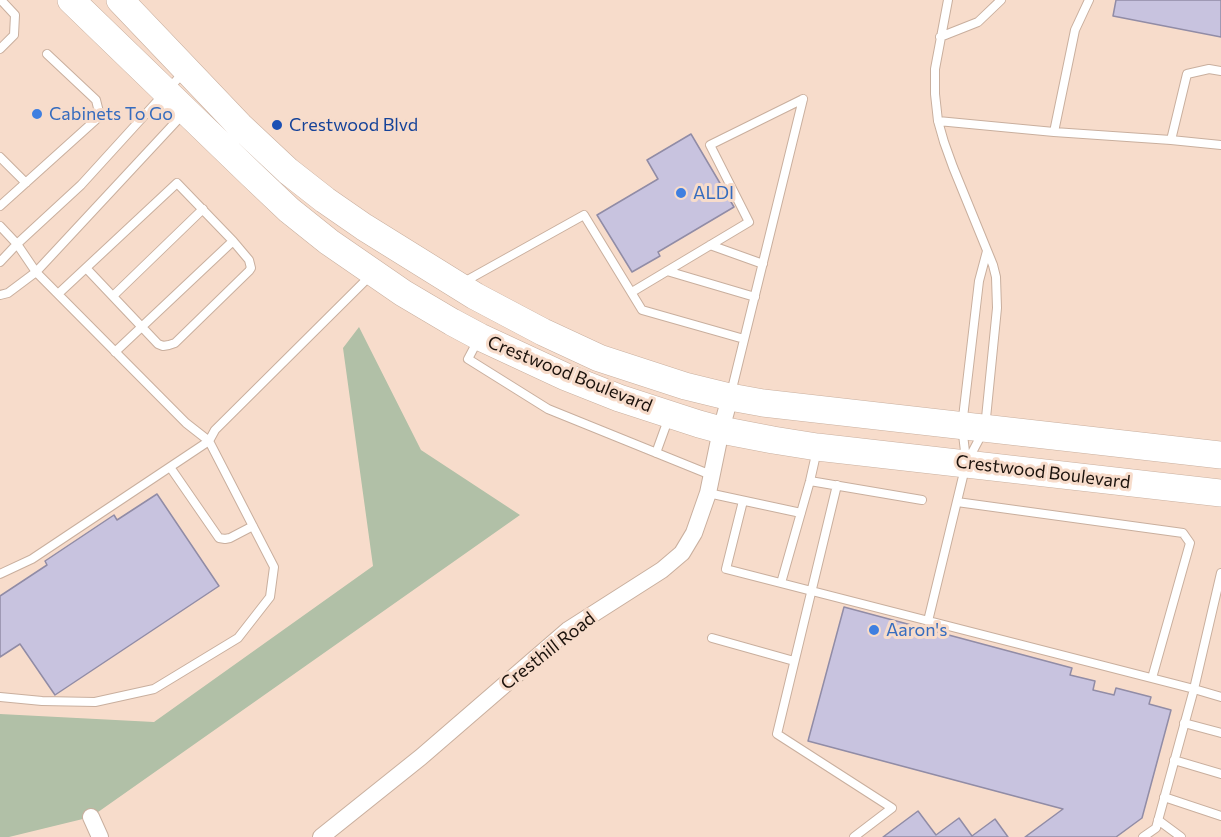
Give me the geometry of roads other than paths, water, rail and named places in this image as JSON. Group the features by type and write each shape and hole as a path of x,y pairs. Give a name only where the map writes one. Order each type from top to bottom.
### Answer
{"main road":[{"name":"Crestwood Boulevard","path":"71,0 166,92 196,102 265,150 325,200 364,227 497,309 599,358 674,383 730,397 795,407 1221,455"},
{"name":"Crestwood Boulevard","path":"120,0 186,70 196,102 289,210 329,242 413,299 480,337 566,377 619,398 721,430 818,447 1221,493"},
{"path":"480,337 497,309"},
{"path":"999,468 1079,465 1221,474"}],"street":[{"name":"Cresthill Road","path":"321,837 421,757 568,630 662,570 681,553 694,533 708,493 730,397"},
{"path":"91,817 100,837"}],"lane":[{"path":"0,49 14,35 15,15 1,0"},
{"path":"928,621 966,464 997,308 996,277 993,265 952,167 938,121 934,69 948,0"},
{"path":"940,37 978,22 1000,0"},
{"path":"1054,132 1075,30 1089,0"},
{"path":"0,206 100,116 96,100 47,54"},
{"path":"1172,140 1187,74 1209,69 1221,71"},
{"path":"0,262 81,185 186,70"},
{"path":"632,292 750,222 710,146 804,99 730,397"},
{"path":"0,295 8,293 36,272 196,102"},
{"path":"938,121 1221,145"},
{"path":"0,157 26,183"},
{"path":"58,294 177,183 233,241 249,260 251,268 175,343 163,346 141,327 86,268"},
{"path":"113,296 202,209"},
{"path":"457,285 584,215 642,310 744,339"},
{"path":"0,226 17,244 36,272 186,423 209,441 274,567 270,597 238,638 154,689 95,702 0,697"},
{"path":"116,352 233,241"},
{"path":"710,245 763,264"},
{"path":"966,464 973,427 979,281 987,251"},
{"path":"667,271 755,297"},
{"path":"0,574 32,559 209,441 215,430 373,273"},
{"path":"480,337 468,359 548,410 711,475"},
{"path":"656,453 670,415"},
{"path":"782,583 818,447"},
{"path":"170,467 219,538 230,538 253,526"},
{"path":"810,481 922,500"},
{"path":"837,485 777,734 892,807 854,837"},
{"path":"708,493 801,513"},
{"path":"743,501 726,569 1221,697"},
{"path":"957,502 1184,533 1190,543 1152,678"},
{"path":"1143,837 1156,828 1194,689 1221,573"},
{"path":"712,638 794,661"},
{"path":"1184,723 1221,733"},
{"path":"1174,759 1221,774"},
{"path":"1164,797 1221,816"},
{"path":"1158,820 1181,837"}],"place":[{"name":"Cabinets To Go","path":"37,114"},
{"name":"Crestwood Blvd","path":"277,125"},
{"name":"ALDI","path":"681,193"},
{"name":"Aaron's","path":"874,630"}]}
